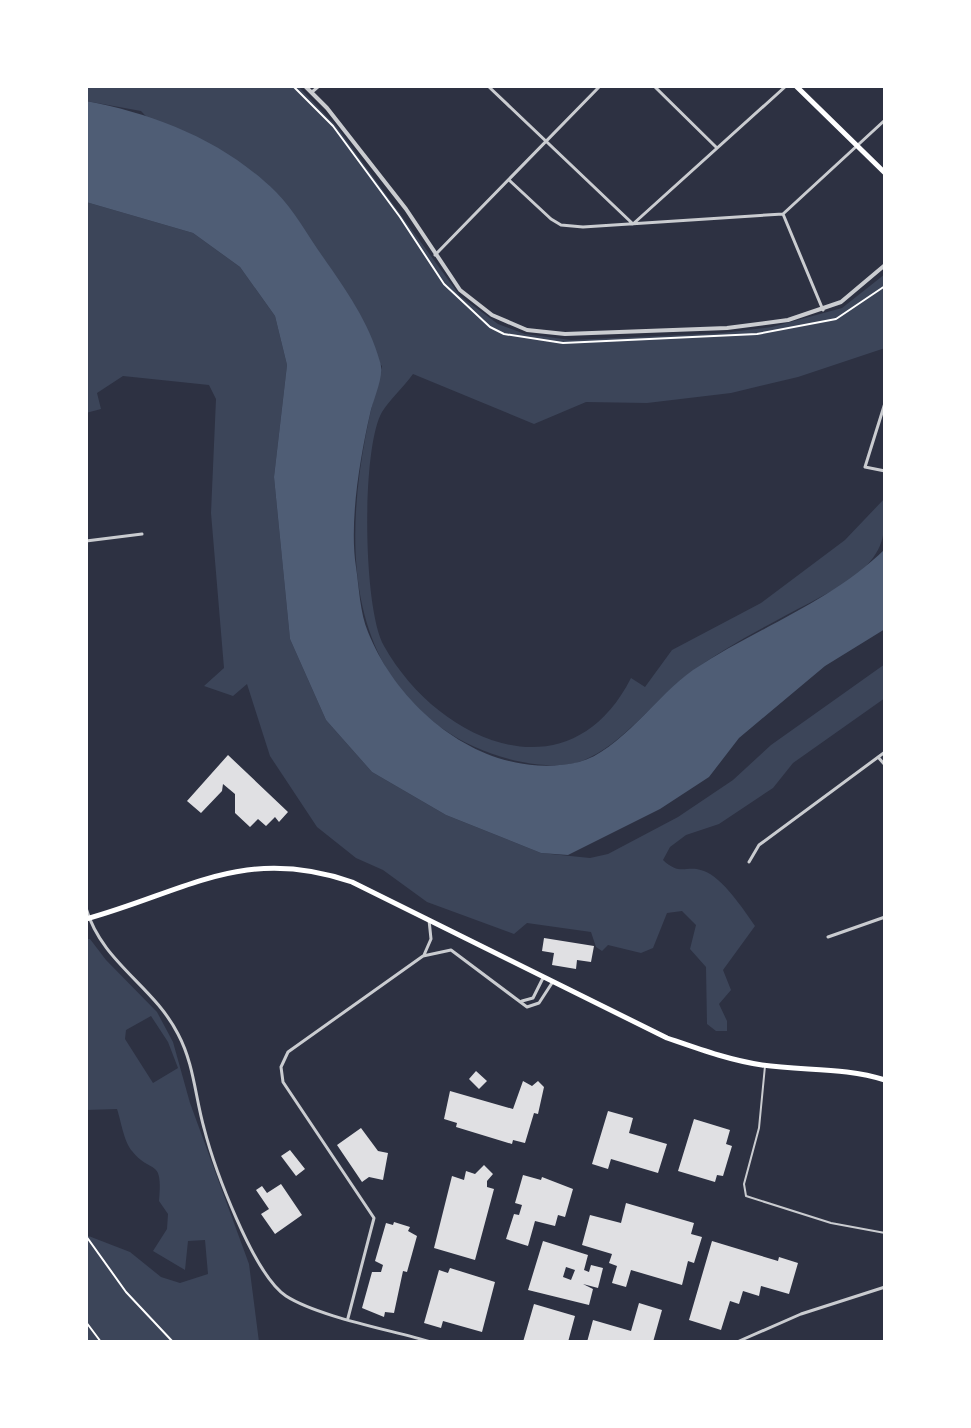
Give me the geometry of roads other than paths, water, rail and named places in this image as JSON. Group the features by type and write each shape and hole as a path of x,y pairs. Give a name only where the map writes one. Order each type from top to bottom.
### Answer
{"main road":[{"path":"796,86 885,173"},
{"path":"87,918 211,877 261,867 314,869 352,882 667,1038 722,1057 765,1065 835,1070 885,1080"}],"street":[{"path":"306,86 406,209 460,290 477,305 510,324 545,333 727,328 788,320 823,310 860,289 885,265"},
{"path":"313,93 319,86"},
{"path":"488,86 633,224"},
{"path":"435,255 600,86"},
{"path":"654,86 717,148"},
{"path":"633,224 786,86"},
{"path":"509,180 561,225 633,224 783,214 885,120"},
{"path":"783,214 823,310"},
{"path":"885,403 865,467 885,471"},
{"path":"86,541 142,534"},
{"path":"749,862 759,845 885,752"},
{"path":"878,757 885,765"},
{"path":"86,908 87,918 105,950 151,994 177,1032 191,1064 207,1139 264,1273 292,1299 431,1342"},
{"path":"828,937 885,917"},
{"path":"423,956 431,939 429,920"},
{"path":"348,1318 374,1218 283,1082 281,1067 288,1052 423,956 451,950 532,1007 552,983"},
{"path":"518,1000 533,998 543,978"},
{"path":"737,1342 801,1314 885,1287"}],"lane":[{"path":"765,1065 756,1139 744,1184 746,1196 847,1228 855,1225 885,1233"}]}
